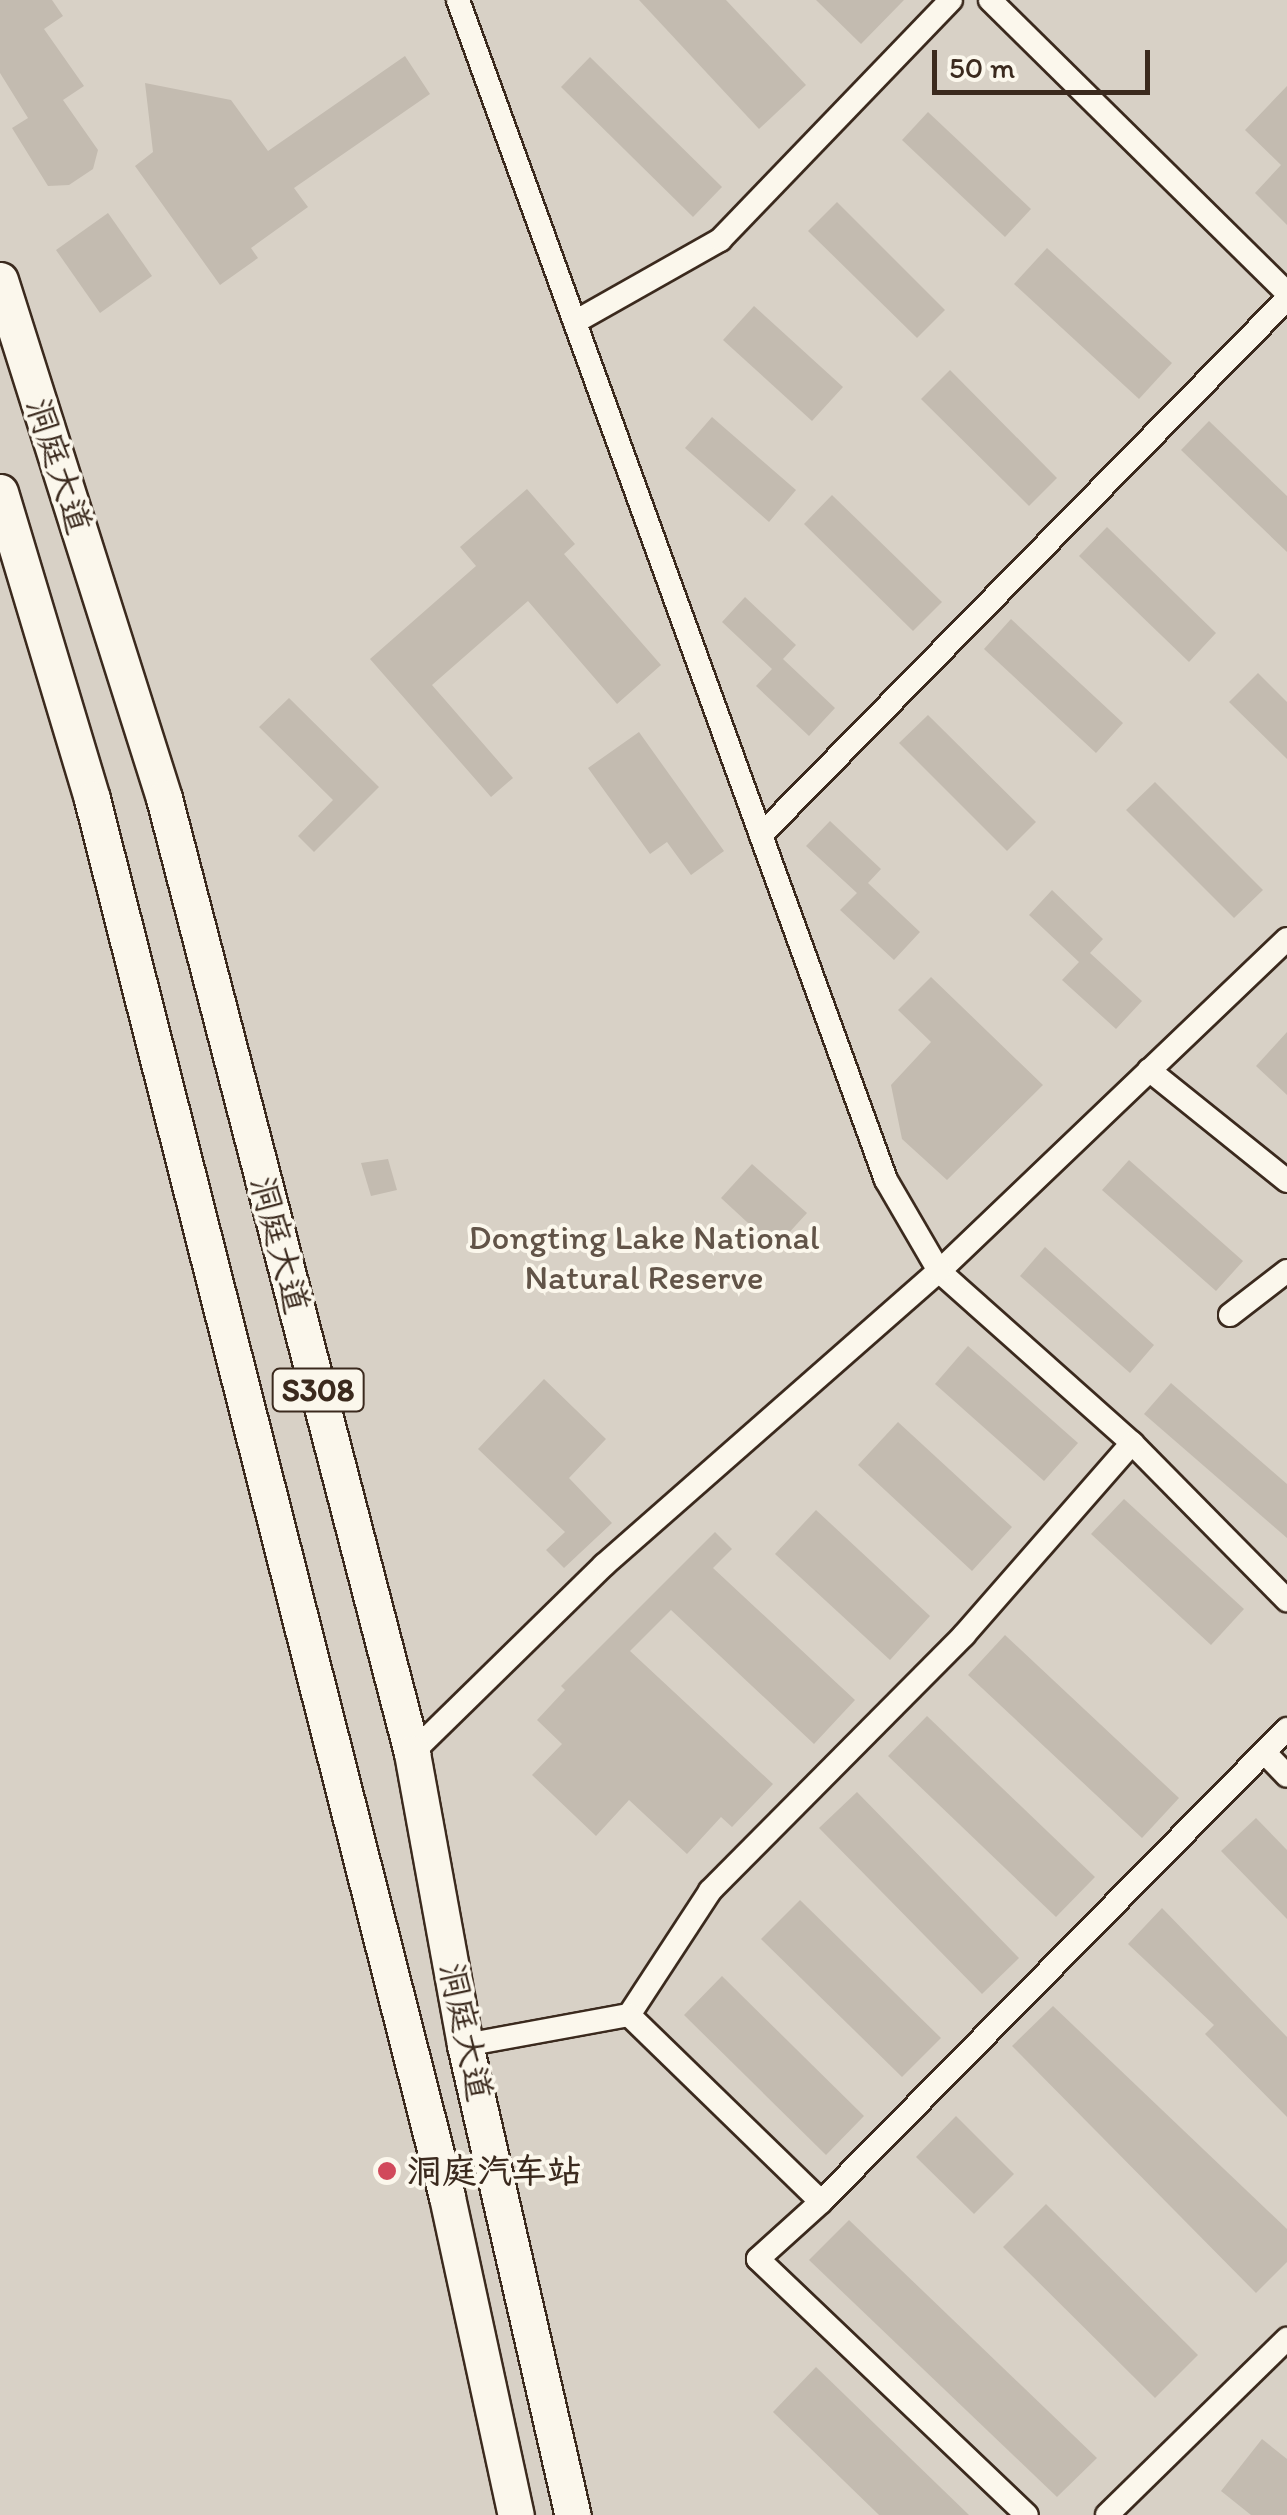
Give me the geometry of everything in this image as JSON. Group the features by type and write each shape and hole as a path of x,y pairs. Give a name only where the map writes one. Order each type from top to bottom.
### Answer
{"main road":[{"name":"洞庭大道","path":"0,280 164,798 412,1753 466,2045 572,2515"},
{"name":"洞庭大道","path":"0,492 96,818 442,2178 516,2515"}],"street":[{"path":"458,0 886,1180 939,1271 1132,1442 1287,1600"},
{"path":"575,322 720,240 952,0"},
{"path":"761,835 1287,296 990,0"},
{"path":"412,1753 604,1565 939,1271 1287,940"},
{"path":"1149,1070 1287,1181"},
{"path":"1230,1315 1287,1271"},
{"path":"466,2045 629,2015 710,1891 964,1635 1132,1442"},
{"path":"1028,2515 758,2259 821,2202 1287,1729"},
{"path":"1266,1754 1287,1776"},
{"path":"629,2015 821,2202"},
{"path":"1107,2515 1287,2339"}],"green space":[{"name":"Dongting Lake National Natural Reserve","path":"0,0 1287,0 1287,2515 0,2515"}],"building":[{"path":"0,0 52,0 63,16 44,29 84,86 63,100 98,150 93,169 69,185 48,186 12,128 28,118 0,73"},
{"path":"639,0 726,0 806,85 759,129"},
{"path":"816,0 904,0 861,44"},
{"path":"405,56 430,94 294,188 308,207 251,248 258,258 220,285 135,166 153,152 145,83 231,100 268,151"},
{"path":"590,57 722,187 693,217 561,87"},
{"path":"1287,86 1287,225 1255,193 1281,165 1245,130"},
{"path":"928,112 1031,209 1005,237 902,140"},
{"path":"837,202 945,310 917,338 808,231"},
{"path":"108,213 152,276 100,313 56,250"},
{"path":"1047,248 1172,363 1139,399 1014,284"},
{"path":"754,306 843,387 812,421 723,340"},
{"path":"950,370 1057,478 1029,506 921,399"},
{"path":"712,417 796,490 769,522 685,448"},
{"path":"1209,421 1287,496 1287,552 1181,450"},
{"path":"527,489 575,544 564,554 661,665 617,704 528,601 432,685 513,778 491,797 370,659 476,566 460,547"},
{"path":"832,495 942,602 913,631 804,524"},
{"path":"1107,527 1216,633 1189,662 1079,556"},
{"path":"745,597 796,645 783,659 835,708 809,736 756,686 772,669 722,622"},
{"path":"1011,619 1123,723 1096,753 984,649"},
{"path":"1258,673 1287,702 1287,759 1229,702"},
{"path":"289,698 379,787 314,852 298,836 333,800 259,727"},
{"path":"928,715 1036,822 1007,851 899,743"},
{"path":"639,732 724,851 691,875 667,842 650,854 588,768"},
{"path":"1155,782 1263,890 1234,918 1126,810"},
{"path":"830,821 881,869 868,883 920,932 894,960 840,910 857,893 806,846"},
{"path":"1052,890 1103,939 1090,953 1142,1001 1116,1029 1062,980 1079,962 1029,915"},
{"path":"931,977 1043,1085 947,1180 902,1139 891,1085 931,1042 898,1010"},
{"path":"1287,1032 1287,1095 1256,1066"},
{"path":"388,1159 397,1190 371,1196 361,1163"},
{"path":"1129,1160 1243,1261 1216,1291 1102,1190"},
{"path":"752,1164 807,1213 775,1248 721,1198"},
{"path":"1045,1247 1154,1345 1130,1373 1020,1276"},
{"path":"968,1346 1078,1443 1044,1481 935,1384"},
{"path":"544,1379 606,1439 569,1478 612,1523 564,1568 546,1550 565,1532 478,1449"},
{"path":"1171,1383 1287,1484 1287,1538 1144,1414"},
{"path":"898,1422 1012,1527 972,1571 858,1465"},
{"path":"1124,1499 1244,1609 1211,1645 1091,1534"},
{"path":"816,1510 930,1616 890,1660 775,1554"},
{"path":"715,1532 732,1549 713,1568 855,1700 814,1744 671,1610 630,1651 773,1784 732,1827 721,1817 687,1854 629,1800 596,1836 532,1775 562,1744 537,1720 565,1690 561,1686"},
{"path":"1005,1635 1179,1798 1142,1838 968,1675"},
{"path":"927,1716 1095,1877 1056,1917 888,1756"},
{"path":"857,1792 1019,1958 982,1994 819,1828"},
{"path":"1256,1818 1287,1850 1287,1919 1221,1851"},
{"path":"800,1900 941,2038 902,2077 761,1939"},
{"path":"1162,1908 1287,2037 1287,2117 1205,2034 1214,2025 1128,1944"},
{"path":"722,1976 864,2116 826,2155 684,2015"},
{"path":"1053,2006 1287,2229 1287,2262 1256,2293 1012,2046"},
{"path":"956,2116 1014,2174 974,2214 916,2157"},
{"path":"1046,2204 1198,2355 1155,2398 1003,2247"},
{"path":"849,2220 1097,2458 1057,2497 809,2260"},
{"path":"816,2367 969,2515 879,2515 773,2412"},
{"path":"1262,2439 1287,2459 1287,2515 1251,2515 1221,2491"}],"place":[{"name":"洞庭汽车站","path":"387,2171"}]}
